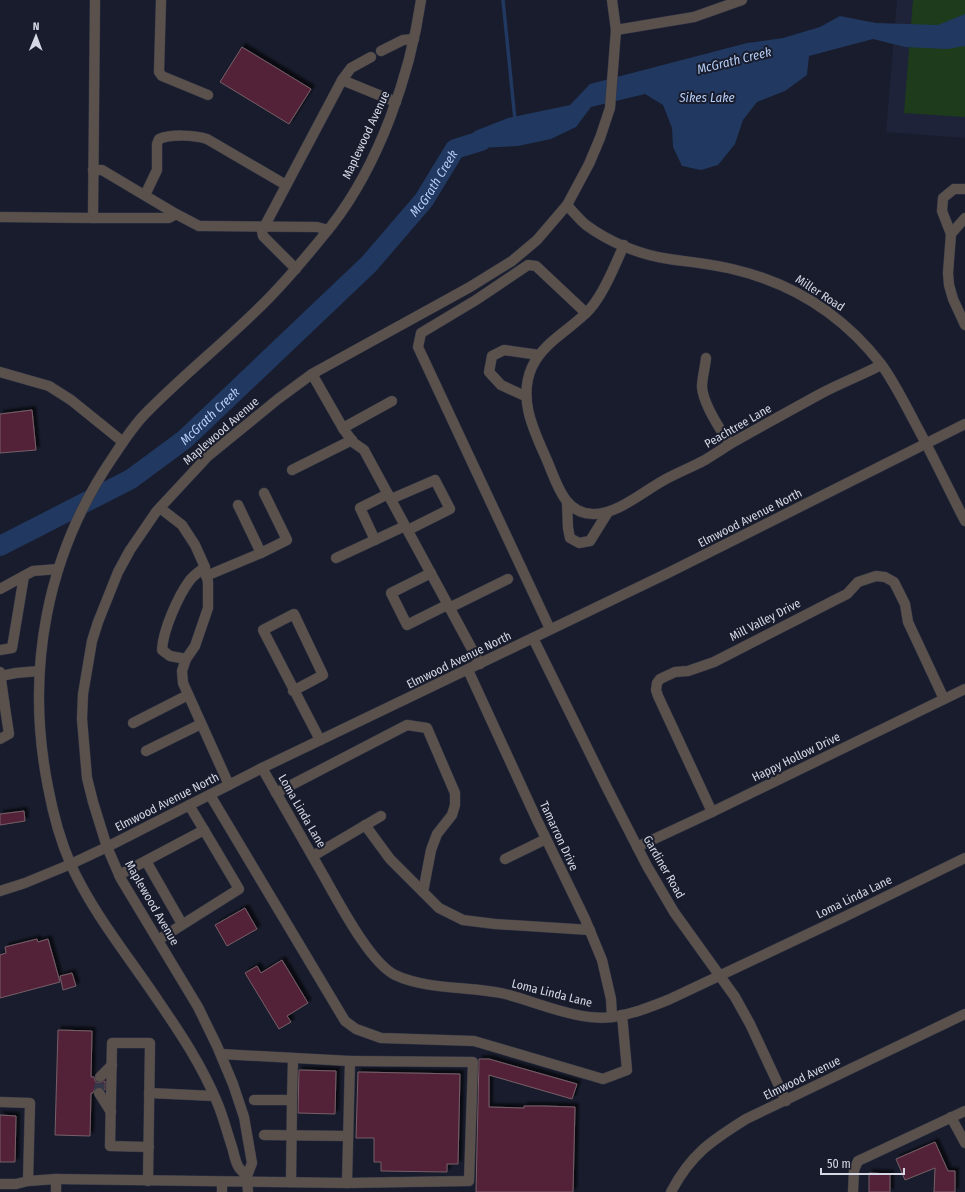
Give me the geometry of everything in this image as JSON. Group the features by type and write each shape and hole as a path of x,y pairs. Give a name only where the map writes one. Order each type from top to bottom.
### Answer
{"street":[{"path":"93,218 95,0"},
{"path":"161,0 159,72 162,76 208,95"},
{"name":"Maplewood Avenue","path":"248,1183 238,1166 218,1104 193,1053 155,996 123,952 90,900 71,864 53,814 43,760 40,731 39,671 46,612 62,555 77,521 95,484 123,442 144,416 268,299 308,255 328,230 357,186 383,134 401,88 414,39 421,0"},
{"name":"Maplewood Avenue","path":"248,1183 252,1163 244,1117 233,1084 221,1054 198,1007 119,875 107,847 87,778 82,719 83,694 94,635 98,622 118,572 130,550 160,508 207,457 278,399 312,374 470,287 512,261 537,240 567,205 592,158 610,108 614,73 616,30 612,0"},
{"path":"616,30 694,17 742,0"},
{"path":"381,51 403,40 414,39"},
{"path":"296,268 263,236 262,231 342,80 351,68 371,57"},
{"path":"342,80 396,102"},
{"path":"145,195 157,170 157,144 160,139 165,136 206,138 286,185"},
{"path":"93,170 102,170 199,226 317,227 328,230"},
{"path":"965,190 954,189 943,198 942,211 951,234 948,273 949,285 953,299 965,325"},
{"name":"Miller Road","path":"567,205 585,224 624,245 644,253 668,259 703,263 762,277 787,286 820,305 837,318 862,342 881,365 902,397 965,521"},
{"path":"0,217 169,218 176,214"},
{"path":"951,234 965,218"},
{"path":"608,512 590,540 579,543 570,538 567,503 530,418 526,387 532,367 539,355 560,333 591,308 608,281 624,245"},
{"path":"550,630 418,347 421,333 476,300 528,265 536,266 586,313"},
{"path":"526,396 501,385 489,372 492,356 504,350 539,355"},
{"path":"706,358 702,387 704,398 719,428 730,444"},
{"name":"Peachtree Lane","path":"567,503 574,509 583,512 593,514 608,512 621,506 665,479 705,460 730,444 824,392 881,365"},
{"path":"0,372 49,386 71,400 123,442"},
{"path":"312,374 343,428 352,440 364,450 480,664"},
{"path":"343,428 392,401"},
{"name":"Elmwood Avenue North","path":"0,891 26,883 107,847 262,768 668,573 965,424"},
{"path":"292,470 352,440"},
{"path":"336,558 450,509 435,480 360,508 375,540"},
{"path":"186,659 170,656 162,650 163,639 182,594 191,579 206,572 261,553 287,540 264,493"},
{"path":"238,505 261,553"},
{"path":"160,508 182,526 195,545 206,572 208,608 196,646 186,659 182,671 183,683 229,785"},
{"path":"0,589 33,571 58,569"},
{"path":"431,573 391,593 407,625 508,579"},
{"path":"0,650 12,648 24,576"},
{"name":"Mill Valley Drive","path":"712,812 658,696 656,690 657,683 660,679 674,672 688,671 714,662 847,594 858,582 876,576 885,576 894,582 904,604 908,622 944,699"},
{"path":"293,691 323,675 294,614 263,630 293,691 320,740"},
{"name":"Gardiner Road","path":"533,638 647,866 674,912 721,976 750,1024 786,1101"},
{"name":"Tamarron Drive","path":"210,795 345,1021 356,1029 381,1038 474,1041 602,1079 627,1070 617,1016 611,999 602,960 590,930 468,670"},
{"path":"0,739 9,734 2,702 0,674 39,671"},
{"name":"Happy Hollow Drive","path":"637,847 965,689"},
{"path":"133,723 188,695"},
{"path":"146,751 201,724"},
{"path":"276,793 407,725 427,728 455,793 455,805 452,815 437,834 431,850 423,892"},
{"name":"Loma Linda Lane","path":"262,768 358,934 379,962 394,974 419,983 504,994 576,1014 593,1017 617,1016 647,1008 721,976 965,858"},
{"path":"158,940 239,889 189,805"},
{"path":"313,856 381,816"},
{"path":"365,825 390,859 439,908 463,920 495,924 590,930"},
{"path":"119,875 204,830"},
{"path":"505,859 546,839"},
{"path":"146,861 182,924"},
{"name":"Elmwood Avenue","path":"671,1192 678,1177 696,1155 717,1137 746,1119 965,1014"},
{"path":"148,1147 110,1146 112,1043 150,1044 148,1181"},
{"path":"0,1184 16,1188 28,1182 56,1179 248,1183 347,1183 362,1187 469,1181 473,1062 350,1061 221,1054"},
{"path":"291,1182 293,1058"},
{"path":"347,1183 350,1061"},
{"path":"100,1077 112,1065"},
{"path":"99,1093 111,1112"},
{"path":"149,1093 214,1096"},
{"path":"254,1100 292,1100"},
{"path":"0,1102 30,1103 28,1182"},
{"path":"853,1192 854,1170 858,1161 965,1110"},
{"path":"951,1117 965,1143"},
{"path":"264,1135 348,1136"},
{"path":"56,1179 56,1192"},
{"path":"222,1182 222,1192"}],"shaded area":[{"path":"897,0 965,0 965,138 886,132"}],"green space":[{"path":"913,0 965,0 965,117 904,113"}],"water":[{"name":"Sikes Lake","path":"965,14 965,46 947,49 905,47 873,39 809,56 807,75 785,91 757,102 743,120 735,144 718,165 701,170 682,166 673,147 672,128 663,105 645,94 591,107 576,127 551,139 518,146 455,149 475,131 508,118 570,105 590,84 747,43 783,38 820,27 840,16 876,23 938,25"}],"building":[{"path":"242,47 311,89 289,124 220,82"},
{"path":"32,410 36,450 0,453 0,414"},
{"path":"24,811 25,821 0,825 0,814"},
{"path":"245,908 257,929 227,946 215,925"},
{"path":"37,939 38,942 48,939 60,982 0,998 0,955 6,953 5,947"},
{"path":"282,960 308,1003 287,1016 291,1022 279,1029 245,973 257,966 261,973"},
{"path":"72,973 76,986 63,990 60,976"},
{"path":"58,1030 92,1031 91,1077 94,1077 95,1081 98,1083 105,1081 105,1090 98,1087 95,1088 93,1093 91,1093 90,1136 55,1135"},
{"path":"479,1059 489,1059 577,1084 572,1099 489,1075 489,1107 575,1107 573,1192 476,1192"},
{"path":"299,1070 336,1071 335,1114 298,1113"},
{"path":"358,1072 460,1074 458,1164 447,1164 447,1172 381,1171 381,1162 374,1162 374,1138 356,1138"},
{"path":"0,1115 16,1116 15,1162 0,1162"},
{"path":"935,1142 948,1171 955,1171 955,1192 934,1192 935,1168 905,1180 896,1159"},
{"path":"869,1173 890,1174 890,1192 869,1192"}],"waterway":[{"path":"503,0 515,120"},
{"name":"McGrath Creek","path":"0,546 131,479 185,439 369,264 424,200 455,149 481,141"}],"tunnel":[{"path":"99,1093 100,1077"}]}
